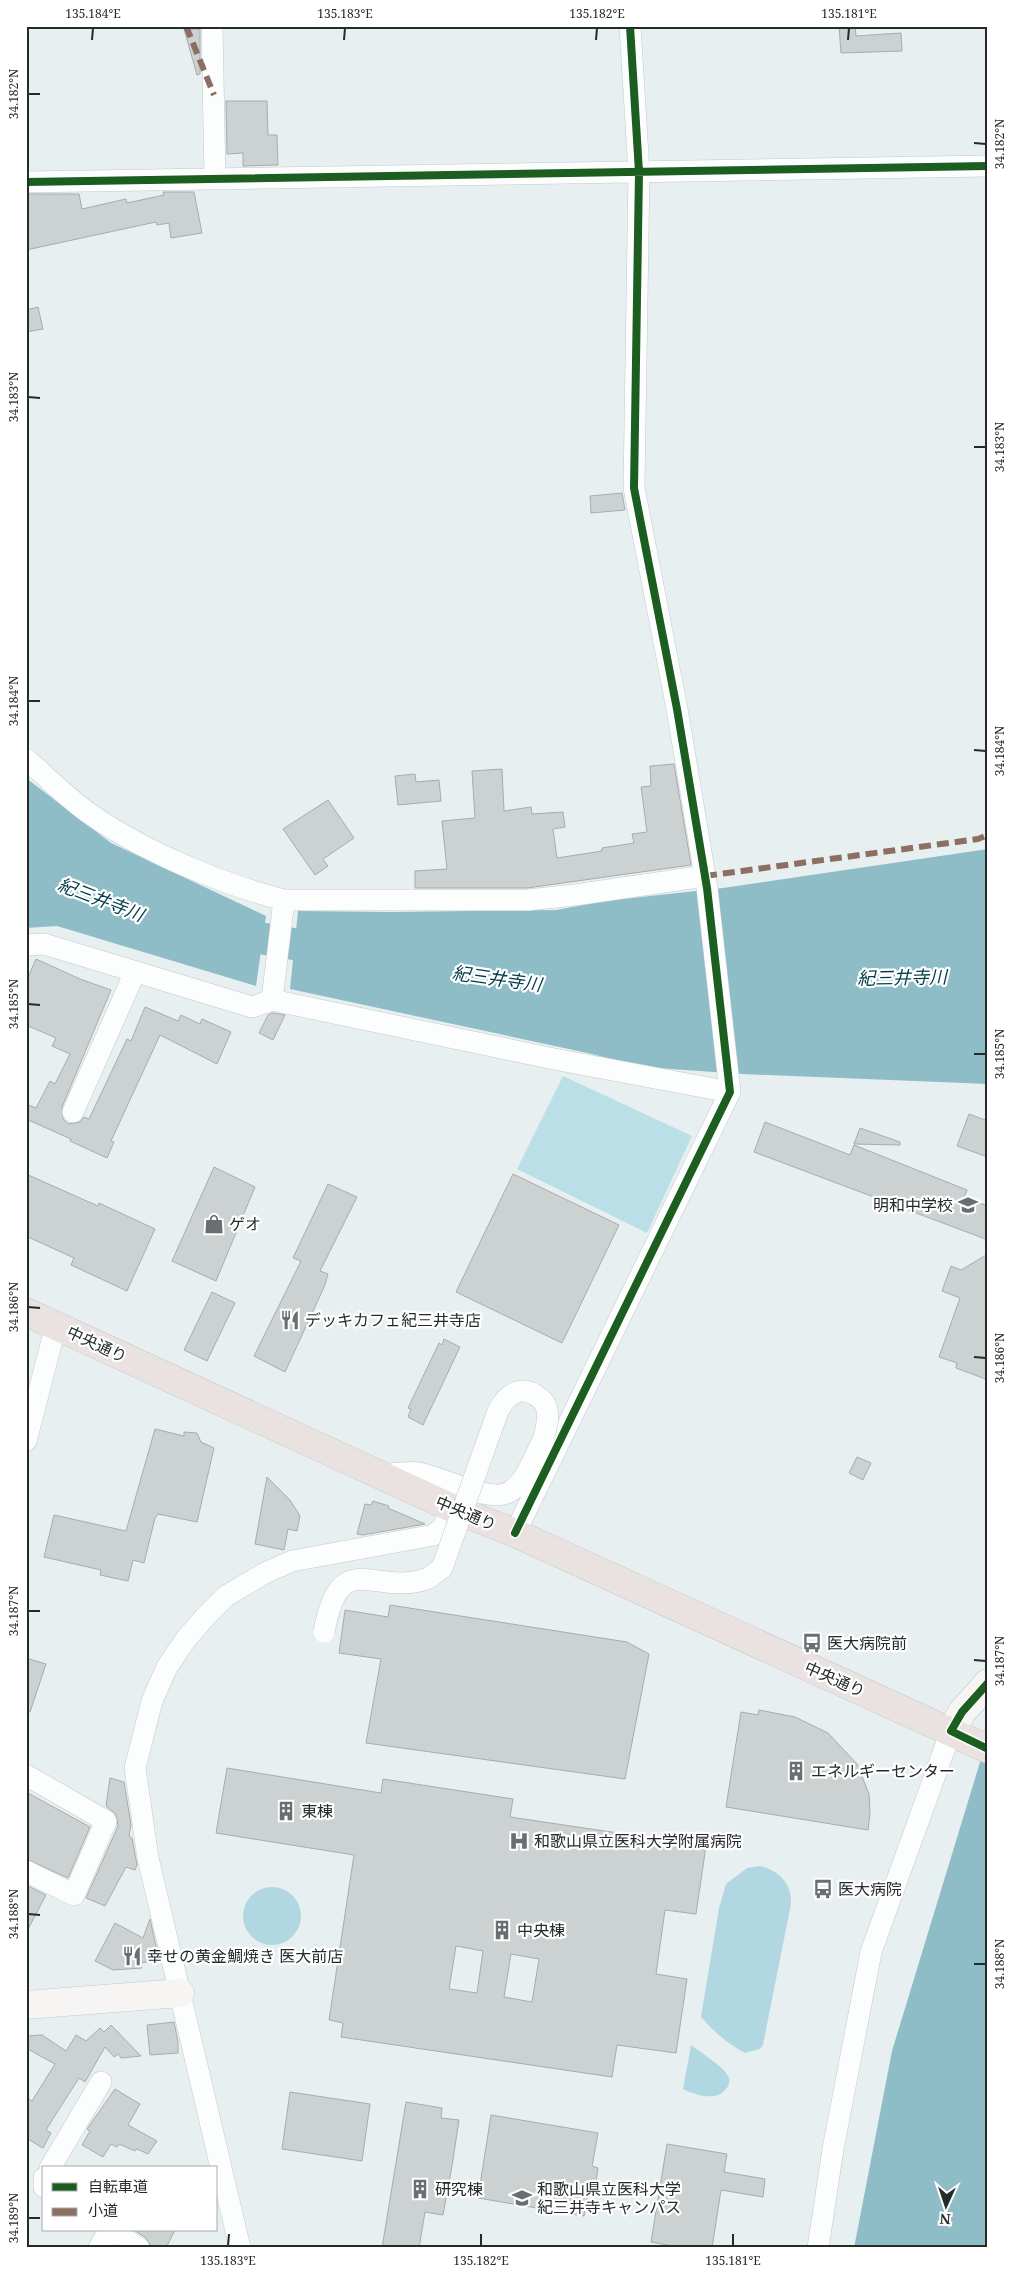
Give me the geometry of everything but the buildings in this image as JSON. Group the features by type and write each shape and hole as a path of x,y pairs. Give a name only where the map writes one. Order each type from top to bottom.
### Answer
{"highway":[{"name":"中央通り","path":"26,1312 452,1508 515,1534 971,1741"}],"street":[{"path":"212,26 215,179"},
{"path":"515,1534 729,1086 706,882 677,709 634,488 639,172 630,26"},
{"path":"26,182 988,166"},
{"path":"26,759 92,816 137,843 283,906 528,900 706,882"},
{"path":"272,995 283,906"},
{"path":"26,945 44,944 252,1007 272,995 554,1058 729,1086"},
{"path":"73,1112 135,972"},
{"path":"26,1441 56,1325"},
{"path":"324,1632 333,1595 345,1583 366,1578 404,1583 428,1579 442,1568 498,1411 505,1399 516,1392 525,1391 544,1400 547,1408 548,1422 543,1440 521,1482 509,1492 501,1495 487,1495 437,1477 417,1473 381,1475"},
{"path":"240,2248 148,1858 135,1768 152,1701 167,1667 186,1639 226,1596 266,1573 292,1561 434,1535 443,1527 452,1508"},
{"path":"818,2248 833,2149 871,1952 971,1741 962,1712 988,1683"},
{"path":"26,1775 106,1821 74,1895 26,1871"},
{"path":"26,2005 180,1993"},
{"path":"51,2166 100,2082"},
{"path":"98,2248 109,2232"},
{"path":"113,2232 139,2248"}],"shaded area":[{"path":"563,1076 692,1136 647,1233 517,1169"},
{"path":"760,1866 773,1871 783,1879 789,1890 791,1904 763,2045 760,2049 745,2053 711,2028 701,2017 719,1908 726,1884 747,1868"},
{"path":"272,1887 283,1889 296,1900 301,1916 299,1927 288,1940 272,1945 261,1943 248,1932 243,1916 245,1905 256,1892"},
{"path":"691,2045 727,2074 729,2084 722,2093 706,2096 683,2089"}],"water":[{"path":"26,778 111,843 266,916 256,986 57,926 26,928"},
{"path":"988,849 988,1084 742,1074 643,1067 592,1054 290,989 298,911 556,910 605,901 723,888"},
{"path":"988,1736 988,2248 854,2248 892,2051"}],"waterway":[{"name":"紀三井寺川","path":"220,931 339,952"}],"marked path":[{"path":"186,26 214,95"},
{"path":"705,876 978,839 988,835"}],"cycle path":[{"path":"515,1533 730,1092 707,888 677,709 634,488 639,172 630,26"},
{"path":"26,182 988,166"},
{"path":"988,1683 962,1712 951,1731 988,1749"}],"place":[{"name":"明和中学校","path":"968,1205"},
{"name":"ゲオ","path":"214,1224"},
{"name":"デッキカフェ紀三井寺店","path":"290,1320"},
{"name":"医大病院前","path":"812,1643"},
{"name":"エネルギーセンター","path":"796,1771"},
{"name":"東棟","path":"286,1811"},
{"name":"和歌山県立医科大学附属病院","path":"519,1841"},
{"name":"医大病院","path":"823,1889"},
{"name":"中央棟","path":"502,1930"},
{"name":"幸せの黄金鯛焼き 医大前店","path":"132,1956"},
{"name":"研究棟","path":"420,2189"},
{"name":"和歌山県立医科大学 紀三井寺キャンパス","path":"522,2198"}]}
